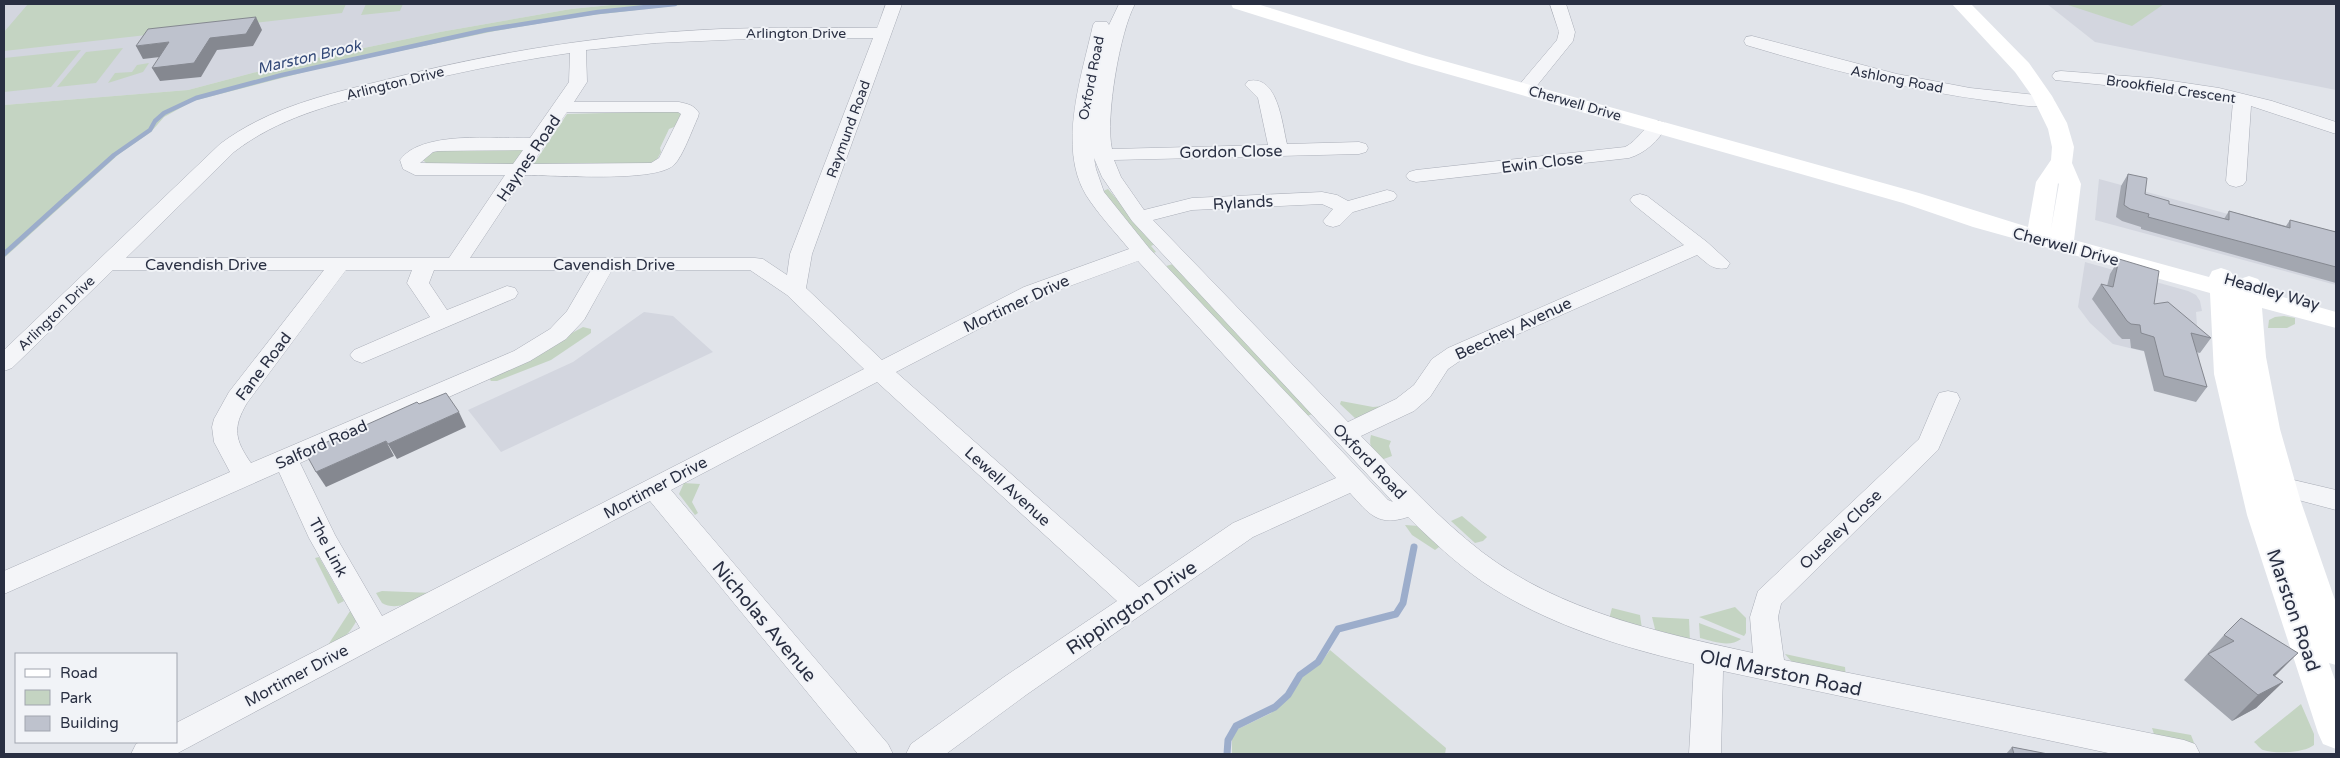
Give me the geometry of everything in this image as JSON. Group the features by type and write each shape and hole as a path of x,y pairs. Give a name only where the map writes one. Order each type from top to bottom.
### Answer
{"main road":[{"name":"Cherwell Drive","path":"1240,4 1308,27 1911,198 1981,222 2050,236 2229,284"},
{"path":"1961,4 2005,45 2033,80 2058,127 2062,145 2061,162 2070,184 2067,202 2050,236"},
{"path":"2050,236 2044,200 2047,179 2061,162"},
{"name":"Cherwell Drive","path":"1911,198 1999,217 2050,236"},
{"name":"Headley Way","path":"2229,284 2336,310"},
{"name":"Headley Way","path":"2229,284 2336,320"},
{"name":"Marston Road","path":"2229,284 2228,374 2245,393 2281,486 2336,651"},
{"name":"Marston Road","path":"2245,393 2262,515 2336,733"}],"street":[{"name":"Raymund Road","path":"795,290 801,254 894,4"},
{"name":"Oxford Road","path":"1108,4 1098,41 1081,125 1083,154 1090,183 1101,203 1142,252 1353,481 1385,512 1402,510 1413,505 1139,217 1112,179 1099,138 1100,112 1118,24 1127,4"},
{"path":"1526,90 1565,41 1567,32 1558,4"},
{"name":"Arlington Drive","path":"4,363 227,148 241,136 262,124 296,110 400,80 510,57 578,46 698,35 779,32 884,33"},
{"name":"Ashlong Road","path":"1752,41 1853,71 1906,83 2045,101"},
{"name":"Haynes Road","path":"455,264 538,144 578,82 578,46"},
{"name":"Brookfield Crescent","path":"2061,76 2173,86 2242,98 2336,128"},
{"path":"1254,85 1267,96 1279,150"},
{"path":"2236,181 2242,98"},
{"path":"538,144 438,145 426,148 410,160 410,166 415,169 645,170 658,167 667,161 690,113 686,109 679,107 563,107"},
{"name":"Ewin Close","path":"1416,176 1629,152 1640,147 1658,127"},
{"name":"Gordon Close","path":"1103,155 1359,148"},
{"path":"1090,183 1112,179"},
{"name":"Rylands","path":"1139,217 1192,204 1322,198 1330,199 1340,214 1387,196"},
{"path":"1640,200 1670,226 1700,246 1719,263"},
{"name":"Beechey Avenue","path":"1345,434 1405,405 1422,391 1440,364 1456,353 1700,246"},
{"name":"Mortimer Drive","path":"178,737 654,487 1032,292 1142,252"},
{"path":"755,264 784,261 801,254"},
{"name":"Cavendish Drive","path":"106,264 755,264"},
{"name":"Fane Road","path":"247,476 227,445 224,429 225,419 238,398 340,264"},
{"path":"426,264 418,283 442,320"},
{"name":"Salford Road","path":"4,583 522,356 558,334 576,315 605,264"},
{"path":"755,264 795,290 879,370"},
{"path":"362,355 507,293"},
{"name":"Lewell Avenue","path":"879,370 1137,602"},
{"name":"Ouseley Close","path":"1770,669 1764,617 1768,599 1929,444 1948,399"},
{"name":"The Link","path":"286,460 323,538 377,632"},
{"name":"Rippington Drive","path":"922,754 1137,602 1243,530 1353,481"},
{"path":"2281,486 2336,500"},
{"name":"Nicholas Avenue","path":"654,487 877,754"},
{"name":"Old Marston Road","path":"1413,505 1492,574 1532,598 1580,619 1709,657 1982,716 2184,754"},
{"name":"Marston Road","path":"2262,515 2292,523"},
{"path":"1705,754 1709,657"},
{"path":"147,754 168,743"}],"shaded area":[{"path":"4,4 621,4 571,9 440,32 283,65 188,90 4,105"},
{"path":"2047,4 2336,4 2336,90 2095,42"},
{"path":"2099,179 2276,227 2336,240 2336,285 2095,220"},
{"path":"2085,262 2188,291 2196,295 2200,301 2202,311 2196,312 2200,365 2113,344 2090,323 2078,307"},
{"path":"644,312 673,316 713,352 501,452 468,410 573,362"}],"green space":[{"path":"28,4 346,4 342,13 4,51 4,32"},
{"path":"366,4 403,4 400,11 361,15"},
{"path":"621,4 690,4 584,16 495,31 324,67 193,101 164,117 151,132 119,154 4,258 4,105 188,90 283,65 440,32 571,9"},
{"path":"2065,4 2164,4 2132,26"},
{"path":"123,48 96,83 57,87 86,52"},
{"path":"81,50 51,87 4,92 4,58"},
{"path":"149,63 143,72 108,83 115,73 132,72 137,65"},
{"path":"680,111 685,114 674,127 669,129 660,148 661,152 655,163 650,165 531,168 567,114"},
{"path":"521,149 523,152 515,163 510,165 427,164 423,160 436,150"},
{"path":"1108,189 1155,244 1151,246 1156,252 1151,254 1103,191"},
{"path":"1173,264 1315,413 1307,416 1163,267"},
{"path":"2284,316 2295,318 2295,324 2287,328 2268,328 2269,320"},
{"path":"583,327 591,329 591,333 551,360 497,381 491,381 489,378"},
{"path":"1341,401 1373,407 1384,406 1360,418 1355,418 1340,404"},
{"path":"1371,435 1391,441 1389,446 1392,456 1381,460 1372,449 1370,443"},
{"path":"684,483 700,484 692,502 698,513 695,515 679,494"},
{"path":"1462,516 1487,537 1483,541 1475,543 1451,521"},
{"path":"1405,525 1419,526 1443,544 1435,550 1412,535"},
{"path":"319,557 344,601 338,604 315,558"},
{"path":"382,591 433,593 408,604 394,606 382,603 376,593"},
{"path":"354,605 360,614 350,631 326,648"},
{"path":"1735,607 1746,618 1746,633 1744,636 1699,617"},
{"path":"1612,608 1640,615 1642,629 1609,619"},
{"path":"1652,617 1689,619 1690,642 1656,633"},
{"path":"1699,623 1741,639 1736,642 1726,643 1700,638"},
{"path":"1330,650 1446,748 1445,754 1232,754 1232,738 1236,730 1271,713 1284,702 1300,678 1320,664"},
{"path":"1785,654 1845,667 1846,679 1792,662"},
{"path":"2301,704 2314,734 2314,745 2304,750 2275,752 2263,750 2254,742"},
{"path":"2152,728 2191,735 2196,748 2156,740"}],"building":[{"path":"256,17 246,34 210,38 194,63 152,68 169,42 136,46 148,29"},
{"path":"2128,174 2147,178 2145,194 2169,201 2169,204 2229,220 2229,211 2290,228 2290,220 2336,232 2336,267 2148,217 2149,214 2130,209 2124,205"},
{"path":"2119,259 2159,271 2154,304 2168,302 2211,338 2191,333 2207,387 2164,376 2154,337 2141,333 2140,325 2131,324 2127,321 2101,284 2113,287"},
{"path":"446,393 459,412 388,444 386,441 316,472 305,452 333,439 332,436 347,429 349,432 417,402 419,404"},
{"path":"2241,618 2298,653 2273,675 2283,682 2258,695 2208,654 2234,641 2224,635"},
{"path":"2012,747 2048,754 2014,754"}],"waterway":[{"name":"Marston Brook","path":"66,198 114,155 150,130 155,121 164,113 196,98 282,75 486,30 598,12 675,4"},
{"name":"Marston Brook","path":"4,254 67,197"},
{"path":"1227,754 1228,740 1236,726 1275,707 1288,695 1300,675 1318,662 1338,629 1396,614 1403,603 1414,547"}]}
